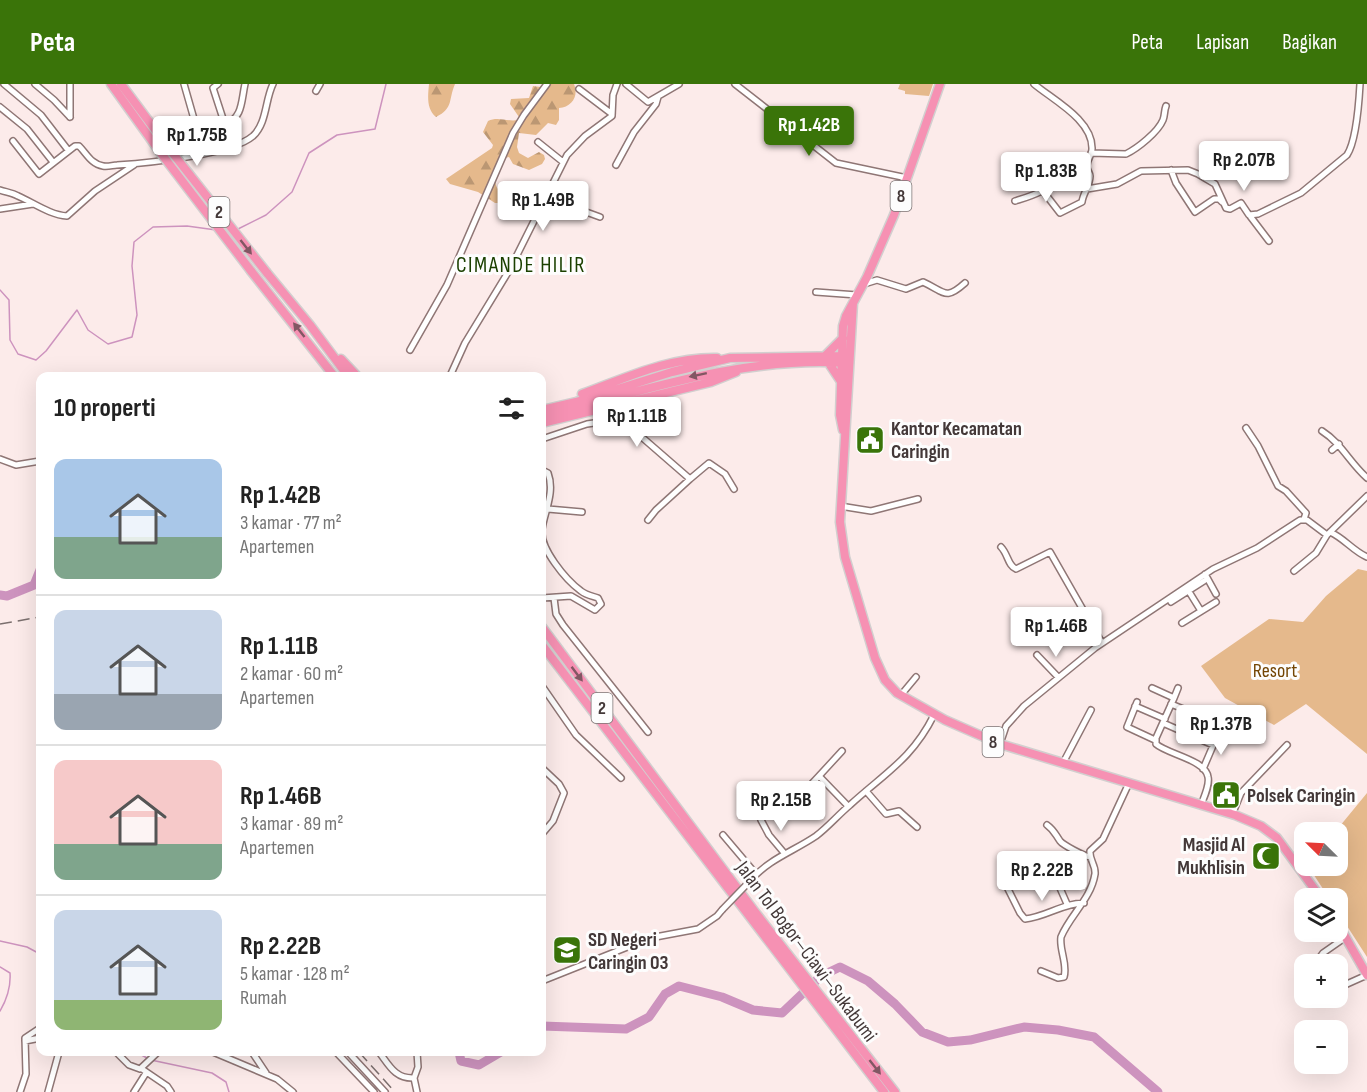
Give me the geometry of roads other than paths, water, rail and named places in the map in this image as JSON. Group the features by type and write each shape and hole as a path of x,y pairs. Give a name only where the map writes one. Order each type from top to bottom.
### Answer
{"highway":[{"name":"2","path":"111,84 160,152 331,372"},
{"name":"2","path":"121,84 345,372"},
{"name":"8","path":"940,84 892,222 846,316 843,338 846,359 840,529 845,557 875,658 885,680 901,695 934,715 1000,744 1232,814 1257,824 1272,834 1288,852 1314,888"},
{"name":"8","path":"844,436 840,414 842,384 853,303"},
{"path":"310,326 353,372"},
{"path":"546,416 675,380 756,365 827,359 843,338"},
{"path":"546,404 576,397 645,370 702,357 846,359"},
{"path":"546,409 672,372 730,358"},
{"path":"827,359 842,384"},
{"path":"546,422 711,382 756,365"},
{"name":"Jalan Tol Bogor–Ciawi–Sukabumi","path":"546,633 659,791"},
{"name":"Jalan Tol Bogor–Ciawi–Sukabumi","path":"546,650 693,835 851,1044 884,1092"},
{"path":"1348,941 1367,975"},
{"name":"Jalan Tol Bogor–Ciawi–Sukabumi","path":"851,1044 895,1092"}],"street":[{"path":"4,84 41,115 68,150"},
{"path":"35,84 70,117 70,84"},
{"path":"184,84 200,140"},
{"path":"218,84 213,88 225,125 234,121 238,116 245,84"},
{"path":"239,84 243,94"},
{"path":"13,141 39,174 75,146 79,146 90,160 103,166 135,164 194,155 233,145 251,137 262,121 273,84"},
{"path":"316,91 320,84"},
{"path":"410,350 447,285 513,133 547,84"},
{"path":"452,372 465,343 514,262 563,162 579,142 609,120 616,84"},
{"path":"626,84 647,101 679,84"},
{"path":"735,84 836,163 907,178"},
{"path":"1034,84 1082,122 1092,146 1087,164 1090,176 1088,189"},
{"path":"1250,216 1302,193 1347,155 1358,113 1360,84"},
{"path":"579,89 612,114"},
{"path":"616,165 634,132 656,104 658,97"},
{"path":"1091,153 1126,154 1131,151 1156,132 1164,118 1166,106"},
{"path":"0,107 27,129 53,162"},
{"path":"538,142 563,162"},
{"path":"0,190 61,216 67,216 95,191 135,164"},
{"path":"1171,170 1176,183 1195,212 1214,199 1219,199 1226,208 1230,209 1242,203 1269,241"},
{"path":"1042,191 1061,213 1082,202 1083,194 1088,189 1118,184 1141,171 1192,171 1211,181 1219,189 1223,203"},
{"path":"1015,201 1042,191 1052,185 1057,177"},
{"path":"548,194 567,205 600,217"},
{"path":"0,209 33,204"},
{"path":"863,285 877,280 906,289 923,282 950,294 965,283"},
{"path":"816,292 857,295"},
{"path":"546,439 587,424 621,418 690,479"},
{"path":"1170,602 1205,574 1257,548 1304,519 1306,513 1286,491 1278,486 1258,446 1246,428"},
{"path":"1322,431 1339,444 1351,462 1367,478"},
{"path":"1332,450 1339,444"},
{"path":"0,459 16,465 36,461"},
{"path":"648,520 656,510 709,463 725,474 734,489"},
{"path":"546,473 549,475 546,517"},
{"path":"1294,571 1316,553 1329,533 1367,496"},
{"path":"840,506 871,511 918,499"},
{"path":"548,509 582,512"},
{"path":"1304,519 1339,536 1355,551 1367,557"},
{"path":"546,544 558,568 579,590 598,598 601,604 597,609 593,609 575,597 546,596"},
{"path":"1001,547 1007,554 1011,566 1016,569 1050,552 1102,643"},
{"path":"1205,574 1216,594"},
{"path":"1000,744 1002,734 1009,722 1058,677 1102,643 1187,589 1204,581"},
{"path":"1187,589 1201,611"},
{"path":"554,598 556,614 563,625 648,732"},
{"path":"1182,623 1216,602"},
{"path":"1058,636 1085,612"},
{"path":"1037,655 1058,677"},
{"path":"901,695 916,676"},
{"path":"1152,688 1198,715 1199,720 1194,736"},
{"path":"1155,740 1178,688"},
{"path":"546,692 576,735 621,778"},
{"path":"1201,805 1209,777 1203,769 1188,759 1159,747 1155,740 1127,727 1136,704 1213,746"},
{"path":"1063,763 1091,710"},
{"path":"546,979 650,938 698,929 717,916 763,867 820,833 909,754 934,715"},
{"path":"1203,769 1218,734"},
{"path":"1232,814 1241,793 1287,745"},
{"path":"787,810 842,751"},
{"path":"546,772 559,784 564,793 552,824 546,830"},
{"path":"819,776 848,806"},
{"path":"1041,971 1058,978 1064,977 1066,969 1060,939 1064,929 1084,903 1095,873 1090,851 1105,837 1129,783"},
{"path":"789,787 799,796"},
{"path":"866,791 886,814 898,811 917,827"},
{"path":"761,820 769,835 785,854"},
{"path":"1047,825 1054,830 1062,843 1090,857"},
{"path":"723,835 756,874"},
{"path":"1005,883 1025,919 1051,912 1067,904 1084,903"},
{"path":"1060,888 1067,904"},
{"path":"1322,954 1339,942"},
{"path":"1348,984 1367,975"},
{"path":"20,1092 26,1074 25,1041 27,1035 36,1030"},
{"path":"25,1041 36,1039"},
{"path":"48,1092 58,1056"},
{"path":"120,1056 129,1065 144,1071 167,1086 171,1092"},
{"path":"134,1092 147,1062 153,1056"},
{"path":"223,1056 278,1079 293,1092"},
{"path":"255,1056 267,1074"},
{"path":"340,1056 374,1092"},
{"path":"352,1056 385,1092"},
{"path":"382,1056 396,1074 414,1078"},
{"path":"417,1056 418,1067 414,1078 417,1092"}],"waterway":[{"path":"238,229 266,215 292,192 309,153 337,135 375,129 386,84"},
{"path":"0,290 9,300 10,340 18,354 36,360 46,351 77,310 88,330 108,344 132,337 137,315 132,266 134,242 153,227 187,226 216,230"},
{"path":"0,595 7,596 34,585 36,580"},
{"path":"0,941 27,947 36,952"},
{"path":"0,967 10,973 8,993 0,1011"},
{"path":"546,1026 626,1029 649,1017 665,994 679,986 722,997 753,1010 782,1013 821,976 840,967 868,981 895,1004 922,1032 948,1042 970,1040 1024,1027 1058,1030 1094,1037 1158,1092"},
{"path":"143,1056 147,1058"},
{"path":"460,1056 461,1061 479,1065 494,1056"},
{"path":"151,1060 212,1073 226,1082 229,1092"}],"railway":[{"path":"0,624 36,618"},
{"path":"363,1056 395,1092"}],"place":[{"name":"Kantor Kecamatan Caringin","path":"870,440"},
{"name":"Polsek Caringin","path":"1226,795"},
{"name":"Masjid Al Mukhlisin","path":"1266,856"},
{"name":"SD Negeri Caringin 03","path":"567,950"}],"district":[{"name":"CIMANDE HILIR","path":"521,264"}],"park label":[{"name":"Resort","path":"1275,670"}]}
